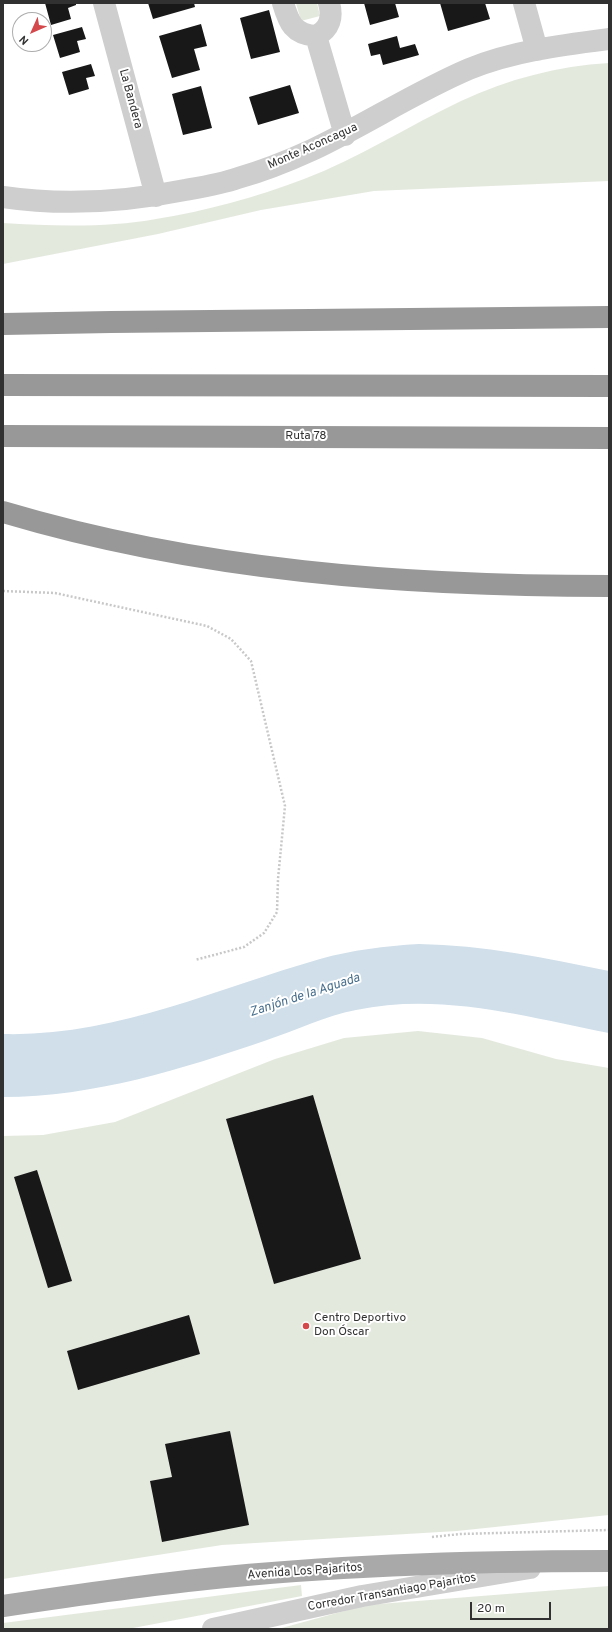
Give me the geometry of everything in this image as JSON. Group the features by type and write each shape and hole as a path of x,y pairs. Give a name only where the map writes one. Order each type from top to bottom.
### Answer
{"highway":[{"path":"3,324 609,317"},
{"path":"3,385 609,386"},
{"name":"Ruta 78","path":"3,436 609,438"},
{"path":"3,512 107,540 257,566 343,576 423,582 609,586"}],"main road":[{"name":"Avenida Los Pajaritos","path":"3,1606 137,1587 278,1573 452,1564 609,1561"}],"street":[{"name":"La Bandera","path":"104,3 156,196"},
{"path":"283,3 288,19 293,27 301,33 316,36 326,29 329,24 331,16 329,3"},
{"path":"524,3 537,50"},
{"path":"316,36 345,134"},
{"name":"Monte Aconcagua","path":"3,197 25,200 71,202 112,201 156,196 237,179 285,162 345,134 470,69 508,56 609,39"},
{"name":"Corredor Transantiago Pajaritos","path":"213,1629 362,1596 572,1561"}],"path":[{"path":"3,590 55,593 207,626 231,639 251,661 285,806 278,879 277,912 264,933 244,947 195,960"}],"shaded area":[{"path":"296,3 317,3 320,16 301,21"},
{"path":"609,63 609,181 374,191 261,210 158,234 3,264 3,223 40,225 119,224 175,216 231,203 286,186 324,171 364,152 461,101 497,86 534,75 571,67"},
{"name":"Centro Deportivo Don Óscar","path":"418,1031 482,1038 556,1059 609,1068 609,1515 457,1531 222,1545 3,1579 3,1136 43,1135 115,1122 275,1059 344,1038"},
{"path":"301,1585 302,1596 128,1629 3,1629 3,1623"},
{"path":"609,1586 609,1629 278,1629 366,1605"}],"water":[{"name":"Zanjón de la Aguada","path":"419,944 491,950 538,957 609,971 609,1033 515,1014 452,1005 388,1005 356,1010 333,1016 203,1061 170,1071 104,1087 37,1096 3,1097 3,1034 44,1033 85,1028 164,1009 320,959 369,949"}],"building":[{"path":"45,3 76,3 76,5 68,8 71,19 52,25 52,12 47,12"},
{"path":"148,3 194,3 195,7 153,19"},
{"path":"364,3 395,3 399,17 370,25"},
{"path":"440,3 485,3 490,19 448,31"},
{"path":"269,10 280,52 251,59 240,18"},
{"path":"201,24 207,46 194,49 200,70 172,78 159,36"},
{"path":"82,27 86,39 77,41 80,52 60,58 53,35"},
{"path":"397,36 400,48 415,44 419,55 383,65 380,54 371,56 368,44"},
{"path":"91,64 95,76 86,78 89,89 69,95 62,72"},
{"path":"290,85 299,113 258,125 249,97"},
{"path":"201,86 212,128 183,135 172,94"},
{"path":"313,1095 361,1259 274,1284 226,1119"},
{"path":"37,1170 72,1281 48,1288 14,1177"},
{"path":"189,1315 200,1354 78,1390 67,1351"},
{"path":"230,1431 249,1525 162,1542 150,1481 172,1477 165,1444"}],"place":[{"name":"Centro Deportivo Don Óscar","path":"306,1326"}]}
